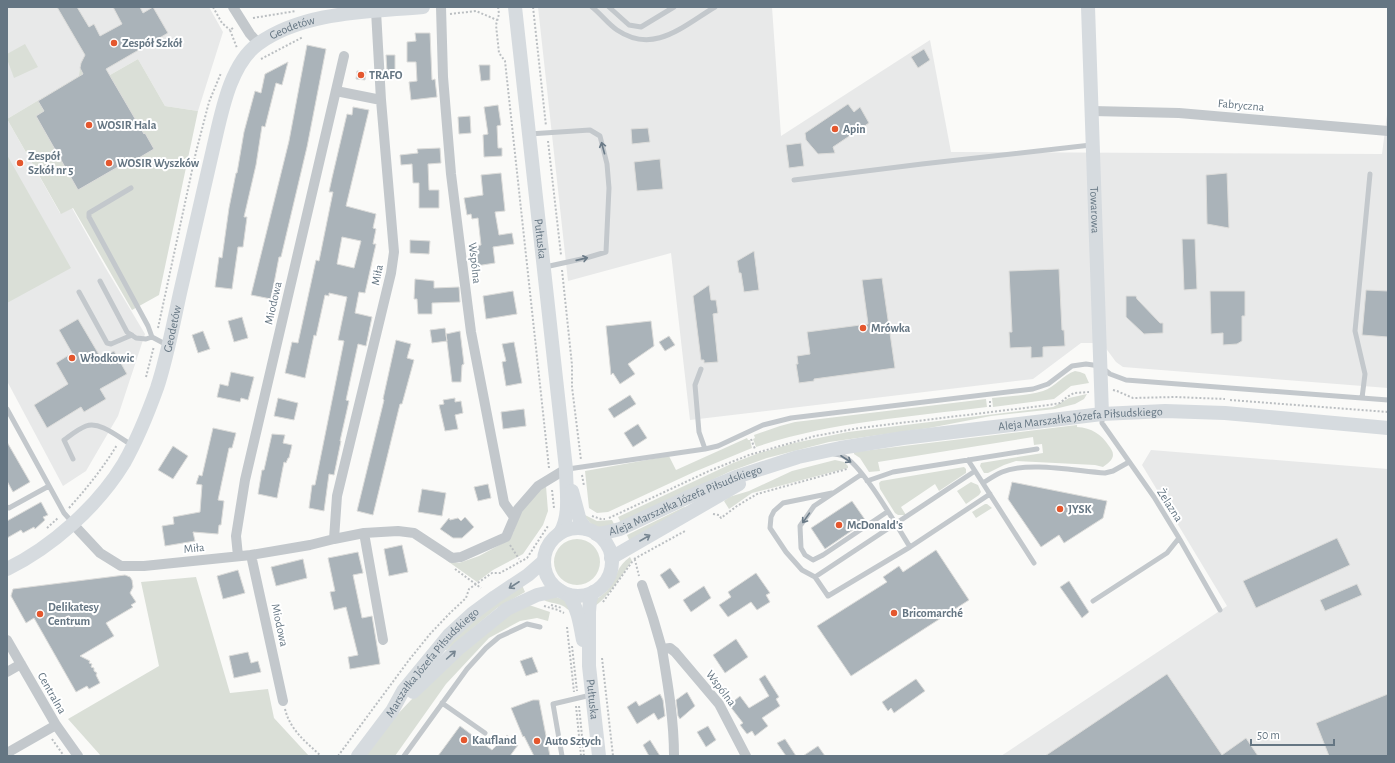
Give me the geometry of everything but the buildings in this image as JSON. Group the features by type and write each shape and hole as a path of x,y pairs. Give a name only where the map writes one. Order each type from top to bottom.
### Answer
{"main road":[{"name":"Geodetów","path":"7,569 37,552 68,518 98,499 123,463 126,442 141,429 157,387 168,345 226,96 246,55 259,44 288,28 312,20 376,11 423,7"},
{"name":"Pułtuska","path":"515,7 566,469 566,523 560,533"},
{"name":"Towarowa","path":"1088,7 1102,414"},
{"name":"Aleja Marszałka Józefa Piłsudskiego","path":"591,532 604,533 620,529 736,477 798,457 840,448 911,437 1102,414 1194,411 1388,428"},
{"name":"Aleja Marszałka Józefa Piłsudskiego","path":"611,558 632,554 775,464"},
{"name":"Pułtuska","path":"566,469 580,522 591,532"},
{"path":"573,529 591,532 606,544 611,558 609,575 602,586 593,592 581,596 564,592 554,586 548,577 544,561 547,548 560,533 573,529"},
{"name":"Marszałka Józefa Piłsudskiego","path":"392,711 403,691 449,635 495,596 528,576 544,561"},
{"name":"Pułtuska","path":"564,592 574,603 578,613 589,666 599,756"},
{"name":"Marszałka Józefa Piłsudskiego","path":"392,711 458,648 507,609 537,595 564,592"},
{"name":"Pułtuska","path":"589,666 589,612 590,600 593,592"},
{"path":"358,756 392,711"}],"street":[{"name":"Geodetów","path":"233,7 250,34 259,44"},
{"name":"Wspólna","path":"441,7 443,77 451,174 471,332 504,503 514,517"},
{"name":"Miła","path":"334,539 337,496 391,273 394,252 381,100 376,11"},
{"name":"Miodowa","path":"238,556 236,536 245,480 344,56"},
{"path":"336,91 381,100"},
{"name":"Fabryczna","path":"1092,111 1179,113 1388,131"},
{"path":"506,537 518,509 538,486 566,469"},
{"name":"Miła","path":"68,518 100,553 121,566 144,566 251,555 364,534 398,531 414,533 452,558 461,557 506,537"},
{"path":"364,534 383,640"},
{"name":"Miodowa","path":"251,555 283,700"},
{"path":"642,585 662,649 671,700 674,731 674,756"},
{"name":"Centralna","path":"7,640 56,725 78,756"},
{"name":"Wspólna","path":"662,649 670,648 675,652 719,704 746,756"},
{"path":"7,672 21,664"},
{"path":"7,753 56,725"}],"lane":[{"path":"592,7 616,30 633,39 647,40 653,40 673,34 715,7"},
{"path":"609,7 629,25 641,28 674,7"},
{"path":"701,7 705,13"},
{"path":"529,134 590,130 600,136 608,170 609,188 606,252 544,267"},
{"path":"794,180 1093,145"},
{"path":"1362,398 1365,374 1355,331 1370,174"},
{"path":"131,188 89,213 148,326 152,337 168,345"},
{"path":"100,281 127,332 136,338 146,339 152,337"},
{"path":"79,292 107,342 111,344 132,335"},
{"path":"566,469 705,449 718,446 777,421 802,416 1033,389 1048,384 1072,366 1086,364 1100,366 1110,374 1126,380 1388,400"},
{"path":"701,369 695,385 699,432 705,449"},
{"path":"7,409 68,518"},
{"name":"Żelazna","path":"1102,414 1102,423 1154,497 1220,610"},
{"path":"73,459 64,440 86,426 100,426 126,442"},
{"path":"867,481 893,472 1037,448"},
{"path":"817,453 844,456 856,467 867,481 910,547"},
{"path":"968,460 1034,563"},
{"path":"983,483 1002,472 1015,468 1042,467 1105,473 1113,471 1129,462"},
{"path":"815,577 976,471"},
{"path":"862,474 814,506 800,526 802,548 805,555 813,560 823,555 887,512"},
{"path":"7,507 10,508 49,486"},
{"path":"835,492 784,503 774,511 771,517 770,528 786,552 802,570 815,577 828,596 910,547 990,494"},
{"path":"1093,601 1167,553 1179,538"},
{"path":"404,756 467,669 486,648 499,637 527,624 540,627"},
{"path":"562,756 553,704 592,695"},
{"path":"442,703 485,733"}],"path":[{"path":"213,7 222,23 230,30 239,52"},
{"path":"497,20 499,14 498,7"},
{"path":"533,7 534,15"},
{"path":"252,17 253,19 297,11"},
{"path":"230,30 235,27"},
{"path":"158,327 196,152 209,102 224,66"},
{"path":"146,380 154,349"},
{"path":"748,432 755,449"},
{"path":"44,530 68,518 88,487 126,442"},
{"path":"709,517 714,514 719,515 721,518 757,494 856,467"},
{"path":"612,513 620,529"},
{"path":"642,585 632,554 686,530"},
{"path":"506,537 519,560"},
{"path":"452,566 481,588"},
{"path":"545,603 560,607 567,613"},
{"path":"539,606 563,612 565,617"},
{"path":"568,622 583,756"},
{"path":"602,657 613,756"},
{"path":"283,700 287,717 298,735 321,756"}],"shaded area":[{"name":"Zespół Szkół nr 5","path":"7,7 209,7 223,32 198,111 165,106 138,59 110,75 95,50 81,63 79,76 7,119"},
{"path":"538,7 772,7 781,136 930,40 951,152 1382,154 1388,107 1388,388 1123,367 1116,362 1102,343 1081,343 1033,379 690,420 671,253 568,281"},
{"path":"25,44 38,67 14,78 7,59 7,54"},
{"name":"WOSIR Wyszków","path":"95,50 110,75 138,59 165,106 198,111 159,295 132,310 73,208 61,214 7,119 79,76 83,60 87,55"},
{"name":"Włodkowic","path":"7,119 60,213 72,208 145,334 118,416 86,471 63,486 7,381"},
{"path":"7,155 71,268 7,303"},
{"path":"1075,371 1085,374 1089,383 1071,386 1054,399 993,407 992,398 1037,393 1051,387"},
{"path":"1087,394 1084,399 1075,404 1055,409 991,416 929,428 829,442 767,458 731,471 621,523 618,517 733,463 759,453 794,443 848,432 1053,407 1069,398"},
{"path":"986,399 987,407 899,417 841,426 756,447 753,439 755,438 754,435 795,422"},
{"path":"1077,425 1077,427 1096,432 1106,442 1113,454 1110,462 1103,467 1095,465 1016,461 988,473 984,473 980,466 981,463 1043,453 1042,444 1034,445 1033,437 878,462 880,471 869,472 860,458 854,454 854,452"},
{"path":"747,438 750,440 752,448 694,472 608,512 597,513 589,508 585,471 669,456 676,470"},
{"path":"1151,450 1388,469 1388,756 1001,756 1227,606 1142,465"},
{"path":"835,460 844,462 848,468 752,493 729,509 724,501 729,497 749,491 792,471"},
{"path":"964,467 966,469 966,473 939,491 935,484 901,507 906,515 898,515 895,513 880,489 879,483 881,481"},
{"path":"971,482 978,485 981,492 966,504 957,491"},
{"path":"546,486 548,511 543,525 523,554 493,570 477,582 446,560 459,563 479,556 505,542 513,533 521,512 540,488"},
{"path":"985,504 992,508 976,518 972,512"},
{"path":"684,507 686,508 630,542 627,535"},
{"path":"583,514 597,521 612,520 615,526 596,527 590,523"},
{"path":"577,539 590,543 596,549 600,562 596,575 590,581 577,585 564,581 558,575 554,562 558,549 564,543"},
{"path":"630,557 632,561 614,586 598,604 593,607 596,600 605,593 612,584 622,564"},
{"path":"196,577 230,693 268,689 274,718 309,756 101,756 68,719 159,666 141,582"},
{"path":"522,585 525,592 497,608 447,650 445,650 461,630"},
{"path":"554,596 564,600 572,611 542,598"},
{"path":"529,605 550,612 548,621 537,618 520,621 489,638 446,684 395,756 366,756 394,718 464,649 508,614"}],"place":[{"name":"Zespół Szkół","path":"114,43"},
{"name":"TRAFO","path":"361,75"},
{"name":"WOSIR Hala","path":"89,125"},
{"name":"Apin","path":"835,129"},
{"name":"Zespół Szkół nr 5","path":"20,163"},
{"name":"WOSIR Wyszków","path":"109,163"},
{"name":"Mrówka","path":"863,328"},
{"name":"Włodkowic","path":"72,358"},
{"name":"JYSK","path":"1060,509"},
{"name":"McDonald's","path":"839,525"},
{"name":"Bricomarché","path":"894,613"},
{"name":"Delikatesy Centrum","path":"40,614"},
{"name":"Kaufland","path":"464,740"},
{"name":"Auto Sztych","path":"537,741"}]}
